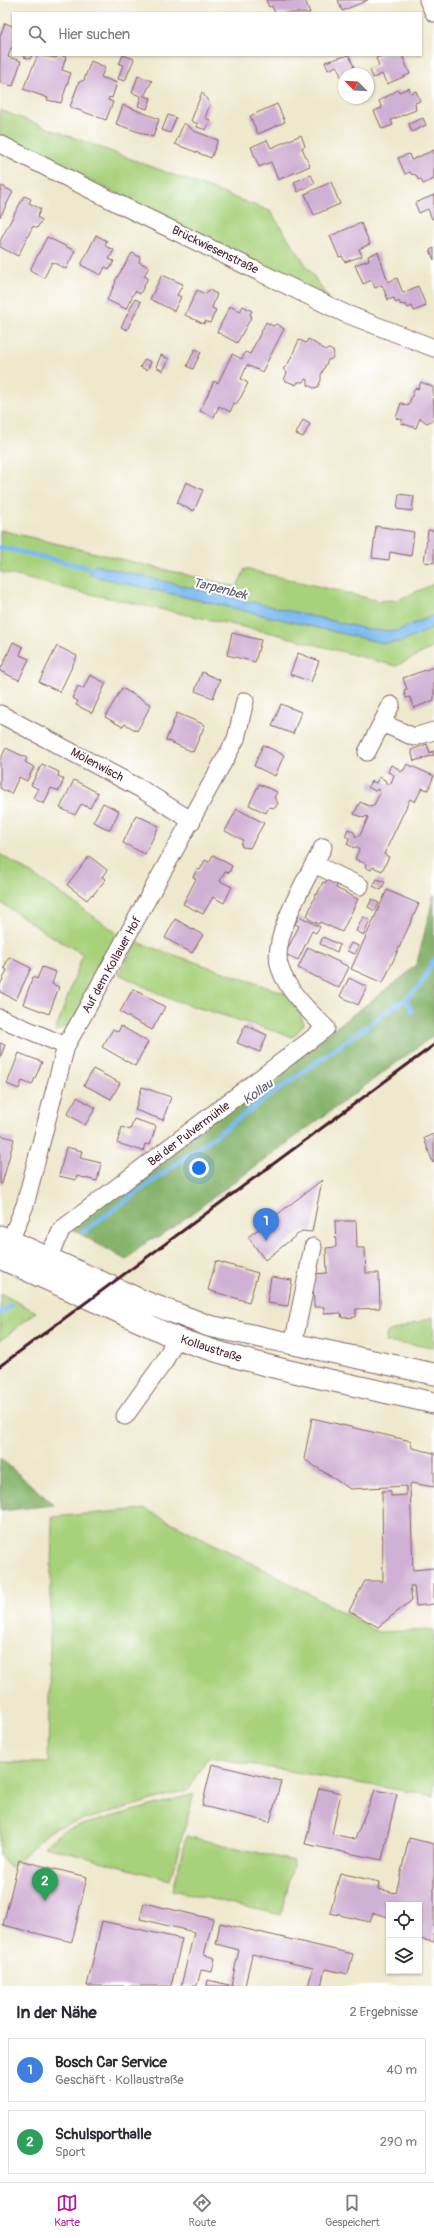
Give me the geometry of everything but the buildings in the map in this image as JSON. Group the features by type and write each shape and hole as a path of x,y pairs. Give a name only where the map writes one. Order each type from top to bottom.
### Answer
{"main road":[{"name":"Kollaustraße","path":"3,1245 48,1257 182,1318 293,1346 434,1374"},
{"name":"Kollaustraße","path":"3,1245 176,1338 237,1358 434,1403"}],"street":[{"path":"428,0 434,13"},
{"name":"Brückwiesenstraße","path":"0,144 130,210 344,313 434,348"},
{"name":"Auf dem Kollauer Hof","path":"3,1245 25,1205 66,1046 192,821 236,739 245,701"},
{"path":"368,752 391,705"},
{"name":"Mölenwisch","path":"0,714 141,789 192,821"},
{"path":"382,723 414,738 434,731"},
{"name":"Bei der Pulvermühle","path":"48,1257 62,1229 326,1028 299,1001 280,968 277,949 280,933 323,847"},
{"path":"314,864 360,886"},
{"path":"0,1018 66,1046"},
{"path":"293,1346 313,1247"},
{"path":"125,1416 164,1362 176,1338"}],"green space":[{"path":"0,110 270,211 328,298 0,136"},
{"path":"0,530 237,587 245,569 380,601 397,600 434,584 434,647 396,666 276,634 81,592 0,572"},
{"path":"0,854 50,886 120,935 71,1024 55,1032 83,954 49,935 0,902"},
{"path":"434,895 434,1035 158,1238 150,1239 126,1260 70,1228 404,976 417,963"},
{"path":"137,942 287,994 298,1009 304,1024 293,1037 170,999 119,974"},
{"path":"0,1293 36,1312 0,1341"},
{"path":"433,1317 434,1347 385,1342 387,1333"},
{"path":"0,1458 54,1505 0,1511"},
{"path":"145,1509 267,1571 378,1632 434,1630 434,1796 208,1757 187,1790 53,1829 10,1867 0,1855 0,1762 48,1763 52,1517"},
{"path":"194,1794 170,1880 44,1846 64,1830"},
{"path":"186,1836 294,1861 281,1915 173,1890"}],"water":[{"path":"95,565 371,630 397,631 434,615 434,628 401,642 383,643 90,575"}],"waterway":[{"name":"Tarpenbek","path":"0,547 98,570"},
{"name":"Kollau","path":"83,1232 405,999 419,988 434,960"},
{"path":"405,999 412,1011"},
{"name":"Kollau","path":"0,1314 11,1305"}],"railway":[{"path":"0,1366 434,1045"}],"place":[{"name":"Bosch Car Service","path":"266,1241"},
{"name":"Schulsporthalle","path":"45,1901"}]}
